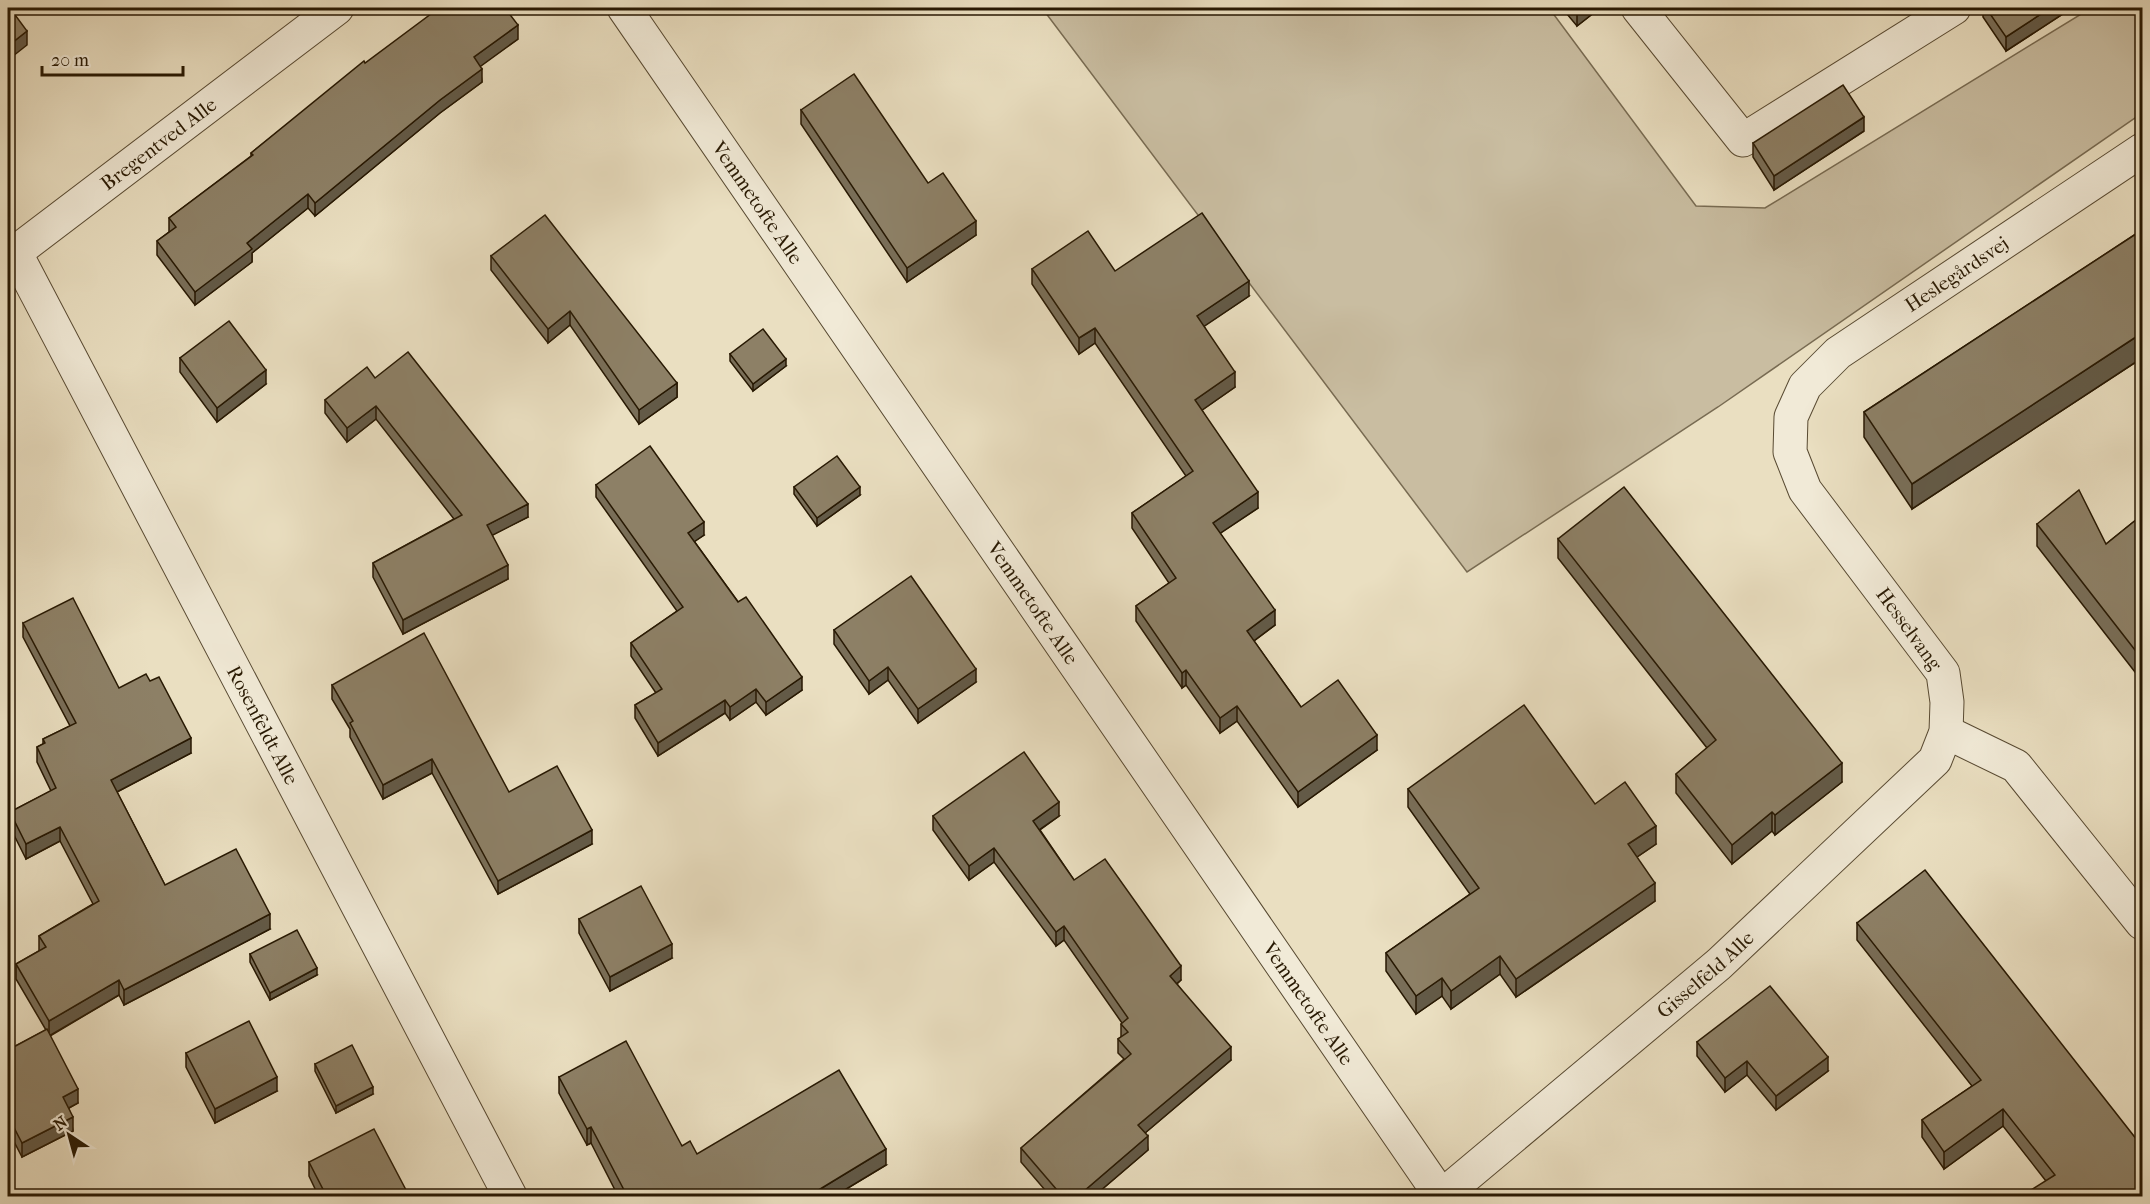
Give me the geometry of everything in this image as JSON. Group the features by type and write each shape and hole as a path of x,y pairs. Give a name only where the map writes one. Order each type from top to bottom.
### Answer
{"street":[{"name":"Bregentved Alle","path":"11,255 337,8"},
{"name":"Vemmetofte Alle","path":"624,8 1442,1197"},
{"path":"1638,8 1743,140 1954,8"},
{"name":"Heslegårdsvej","path":"1791,417 1805,386 1838,353 2142,150"},
{"name":"Rosenfeldt Alle","path":"11,255 510,1197"},
{"name":"Hesselvang","path":"1791,417 1790,452 1805,490 1943,674 1947,702 1946,732"},
{"name":"Gisselfeld Alle","path":"1442,1197 1719,964 1935,760 1946,732"},
{"path":"1946,732 2016,766 2142,922"}],"shaded area":[{"path":"1042,8 1549,8 1696,206 1765,208 2091,8 2142,8 2142,113 1718,407 1467,572"}],"building":[{"path":"8,8 27,31 8,46"},
{"path":"439,8 505,8 518,25 474,57 482,69 440,100 315,203 308,194 247,243 252,249 195,292 157,241 176,227 169,218 253,155 251,153 364,61 365,63"},
{"path":"1986,8 2050,8 2006,37"},
{"path":"854,74 928,183 943,173 976,221 907,268 801,110"},
{"path":"1843,85 1864,117 1774,176 1753,143"},
{"path":"1202,213 1249,281 1197,316 1235,372 1195,400 1258,492 1213,523 1275,610 1247,631 1301,707 1338,680 1377,735 1298,792 1237,706 1220,718 1186,670 1182,673 1136,606 1176,578 1132,513 1193,471 1095,328 1079,338 1032,269 1088,231 1115,271"},
{"path":"545,215 677,383 639,410 570,311 548,329 491,256"},
{"path":"2142,230 2142,333 1912,484 1864,412"},
{"path":"229,321 266,370 217,408 180,358"},
{"path":"763,329 786,359 753,384 730,354"},
{"path":"408,352 528,504 487,525 508,565 403,620 373,563 462,515 376,406 347,428 325,400 367,367 375,378"},
{"path":"8,422 13,429 8,433"},
{"path":"650,446 704,522 688,533 738,602 746,597 802,677 766,702 756,689 730,707 725,700 658,743 635,705 662,689 631,643 683,607 596,485"},
{"path":"837,456 860,487 817,518 794,487"},
{"path":"1624,487 1842,763 1775,815 1772,812 1732,845 1676,774 1716,740 1558,539"},
{"path":"2079,490 2106,544 2142,515 2142,659 2037,524"},
{"path":"911,576 976,669 918,709 888,667 869,681 834,630"},
{"path":"73,598 119,688 146,674 150,681 159,677 191,738 111,780 165,885 236,849 270,914 124,990 119,980 49,1021 16,964 46,947 39,936 99,901 60,827 26,844 10,812 56,788 37,747 45,743 43,739 76,723 23,623"},
{"path":"424,633 509,792 557,766 592,830 498,881 432,759 383,785 350,723 353,721 332,685"},
{"path":"1524,705 1595,804 1625,782 1656,826 1628,844 1655,883 1516,979 1500,956 1451,991 1442,978 1416,996 1386,953 1479,888 1408,789"},
{"path":"1024,752 1059,802 1033,821 1074,880 1105,859 1181,966 1170,976 1231,1047 1138,1125 1148,1136 1077,1197 1063,1197 1021,1148 1131,1054 1118,1039 1128,1032 1121,1024 1128,1018 1064,926 1056,932 994,848 969,866 933,816"},
{"path":"1925,870 2142,1144 2142,1197 2020,1197 2055,1175 2003,1109 1944,1152 1922,1120 1981,1080 1857,923"},
{"path":"641,886 672,944 610,977 579,919"},
{"path":"297,930 317,968 270,993 250,954"},
{"path":"1770,986 1828,1057 1776,1096 1747,1061 1725,1078 1697,1042"},
{"path":"249,1021 277,1077 215,1109 186,1053"},
{"path":"47,1029 78,1089 63,1097 73,1117 22,1143 8,1116 8,1050"},
{"path":"626,1041 682,1146 690,1141 697,1154 839,1070 886,1149 807,1197 612,1197 624,1190 591,1127 587,1129 559,1077"},
{"path":"352,1045 373,1087 336,1106 315,1064"},
{"path":"374,1129 406,1190 394,1197 327,1197 309,1162"}]}
